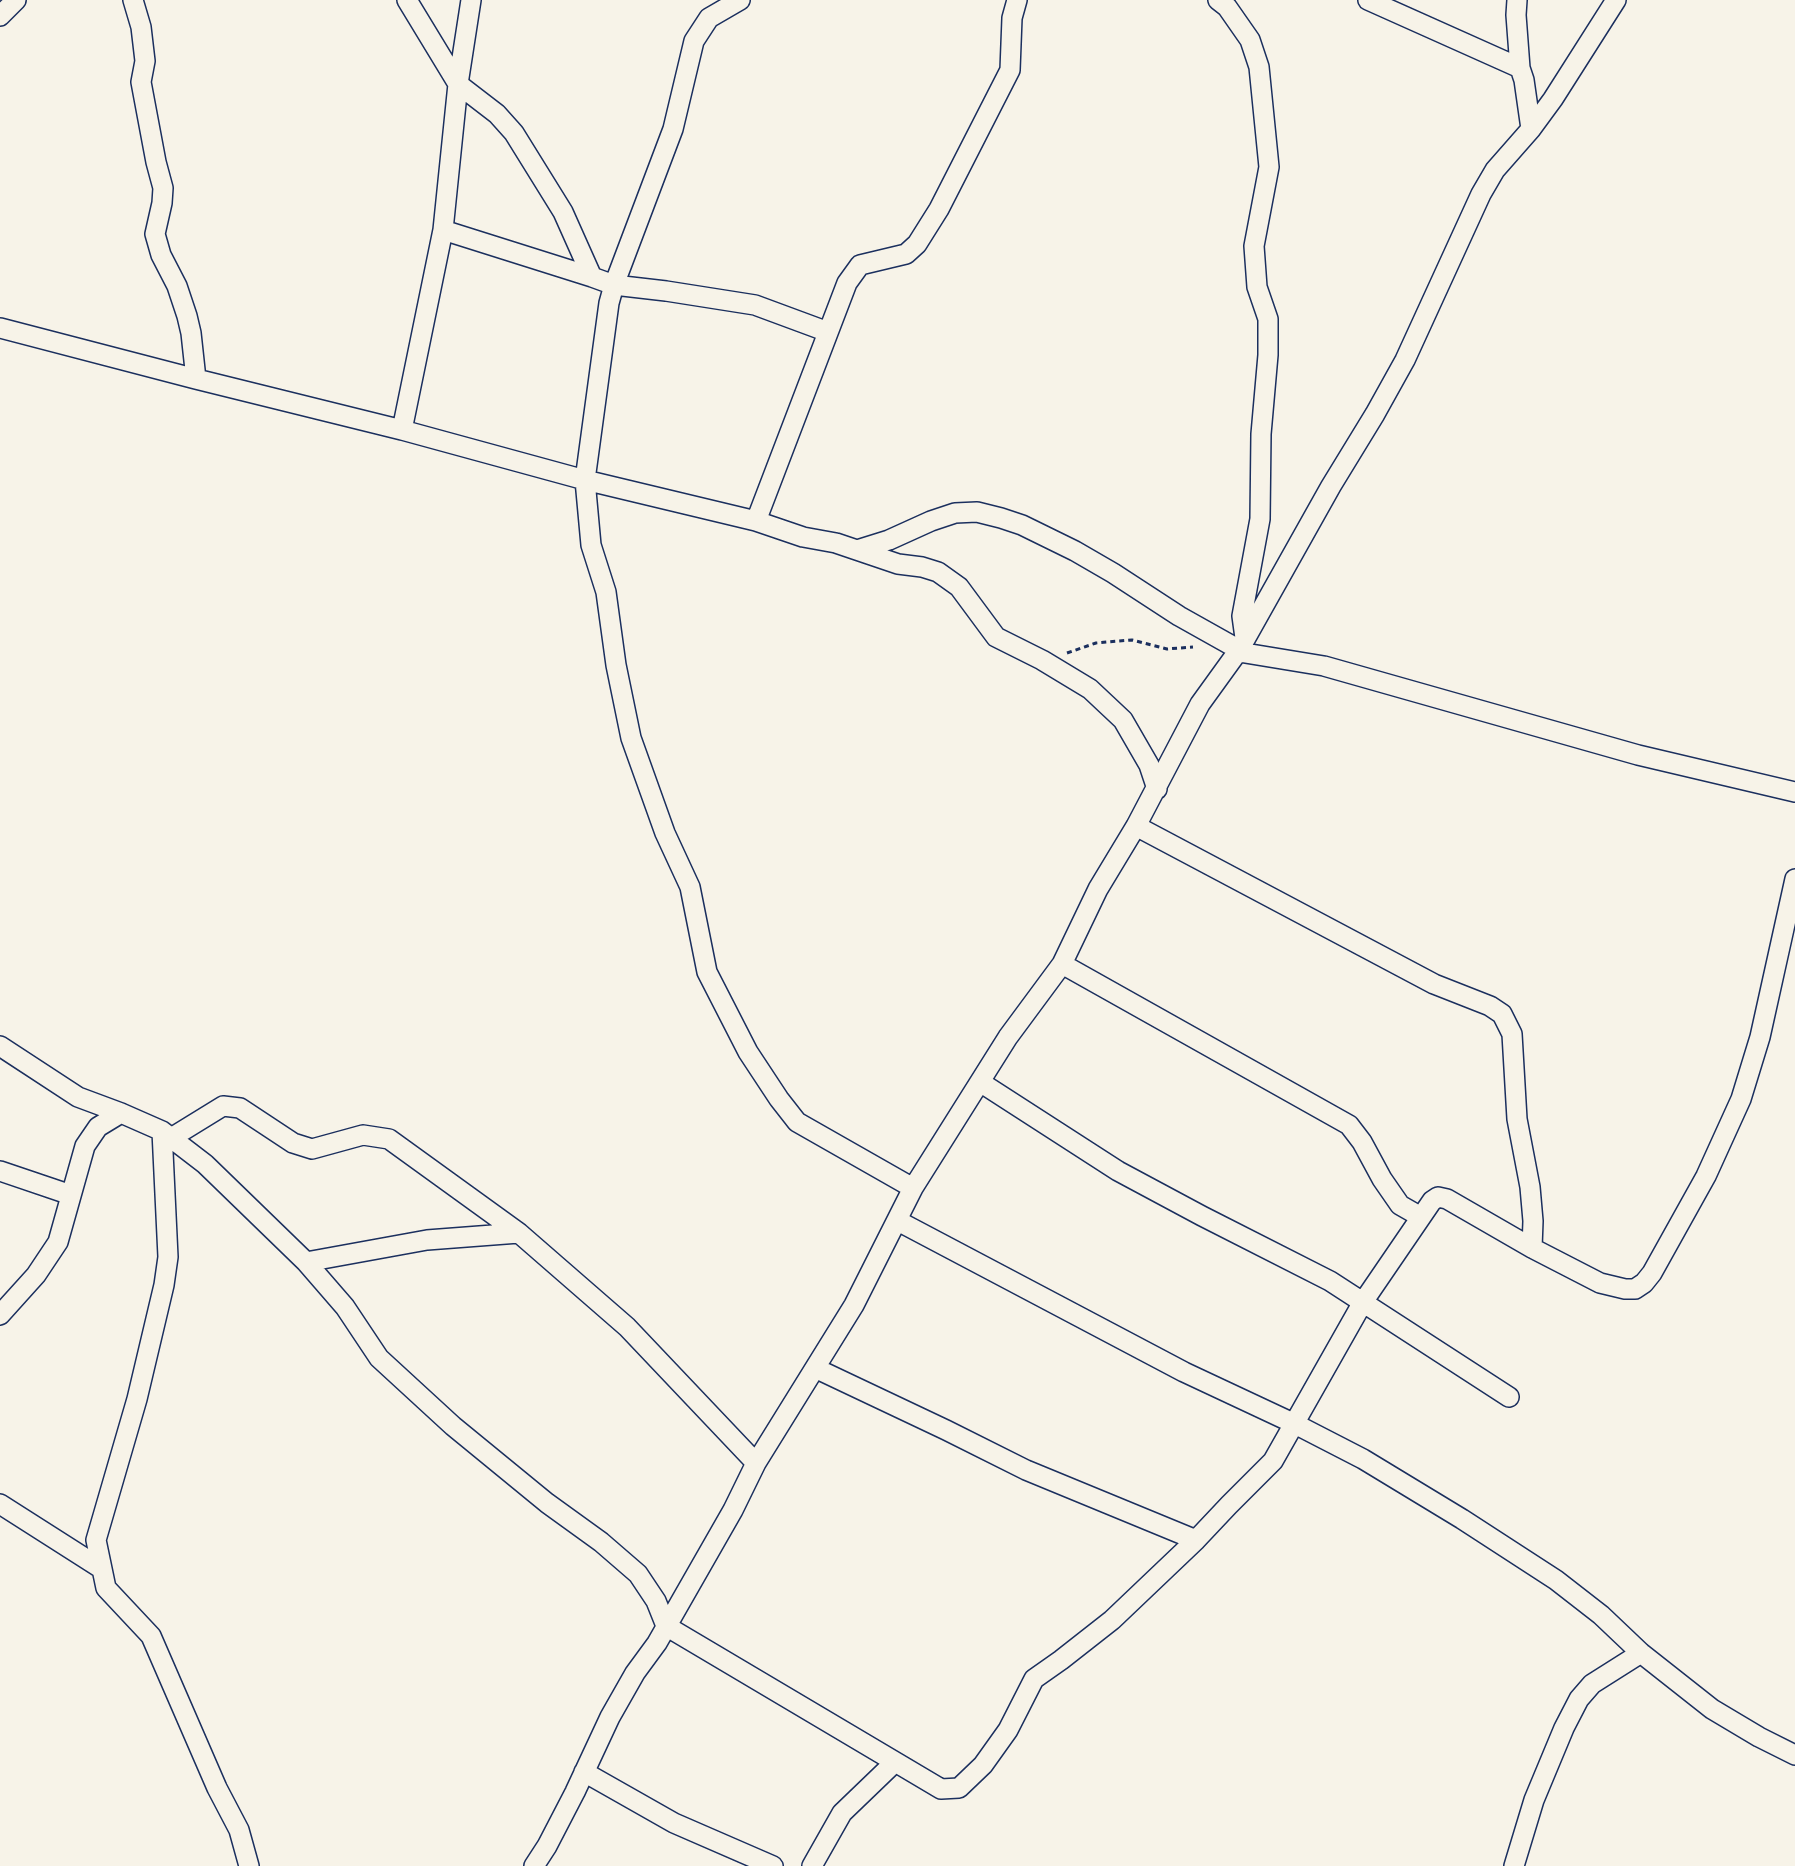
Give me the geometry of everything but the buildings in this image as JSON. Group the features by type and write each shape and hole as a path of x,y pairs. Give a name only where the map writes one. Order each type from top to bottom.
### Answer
{"street":[{"path":"0,16 16,0"},
{"path":"133,0 142,35 144,61 141,82 156,162 164,188 155,234 161,255 177,286 187,316 191,333 196,379"},
{"path":"407,0 458,84 497,114 514,133 563,212 592,277"},
{"path":"402,430 443,230 458,84 471,0"},
{"path":"740,0 709,18 694,41 673,129 614,285 609,304 585,480 591,545 606,592 616,666 631,738 665,833 690,887 707,972 748,1052 779,1099 797,1122 913,1188"},
{"path":"756,520 847,283 860,265 906,254 917,244 939,209 1010,70 1012,18 1017,0"},
{"path":"1218,0 1227,6 1250,40 1259,67 1269,167 1254,246 1257,287 1268,319 1268,355 1261,434 1260,519 1237,644"},
{"path":"1368,0 1520,68"},
{"path":"1517,0 1516,15 1520,68 1524,80 1531,129"},
{"path":"534,1866 547,1846 614,1710 635,1673 657,1643 733,1510 756,1463 854,1305 913,1188 1008,1037 1062,964 1098,888 1157,789 1200,704 1375,414 1405,360 1495,170 1531,129 1554,98 1616,0"},
{"path":"443,230 614,285 755,305 828,332"},
{"path":"0,328 402,430 585,480 756,520 803,537 836,543 898,564 922,567 948,578 959,587 996,636 1042,660 1090,689 1123,720 1142,749 1157,789"},
{"path":"857,550 889,540 931,521 955,513 977,512 1001,518 1022,525 1090,559 1179,616 1237,644 1245,653 1324,666 1638,756 1795,792"},
{"path":"1136,826 1434,984 1490,1006 1502,1014 1512,1034 1516,1119 1530,1187 1533,1220 1532,1248"},
{"path":"0,1046 78,1097 121,1112 166,1134 205,1164 306,1262 345,1307 379,1358 461,1432 547,1503 601,1542 638,1574 656,1601 666,1626 941,1789 959,1788 983,1765 1008,1730 1034,1679 1112,1620 1196,1540 1273,1461 1363,1302 1432,1201 1438,1197 1447,1199 1532,1248 1600,1283 1612,1287 1635,1289 1644,1283 1652,1273 1706,1176 1741,1099 1760,1037 1795,879"},
{"path":"1062,964 1349,1126 1362,1142 1382,1179 1400,1205 1421,1216"},
{"path":"980,1082 1118,1171 1330,1281 1509,1397"},
{"path":"166,1134 223,1106 240,1108 293,1143 312,1149 363,1135 389,1139 519,1233 627,1327 756,1463"},
{"path":"0,1314 36,1275 58,1242 84,1146 98,1127 121,1112"},
{"path":"166,1134 168,1256 164,1285 137,1399 96,1540 106,1588 151,1636 217,1788 239,1830 249,1866"},
{"path":"0,1171 71,1195"},
{"path":"898,1221 1184,1372 1295,1424 1363,1459 1462,1519 1556,1580 1601,1615 1642,1653 1712,1709 1759,1737 1795,1755"},
{"path":"306,1262 427,1240 519,1233"},
{"path":"815,1368 1026,1470 1196,1540"},
{"path":"0,1504 102,1569"},
{"path":"1514,1866 1534,1800 1564,1728 1579,1698 1592,1684 1642,1653"},
{"path":"812,1866 842,1813 895,1762"},
{"path":"584,1772 674,1822 773,1866"}],"path":[{"path":"1042,660 1096,643 1132,640 1167,649 1237,644"}]}
